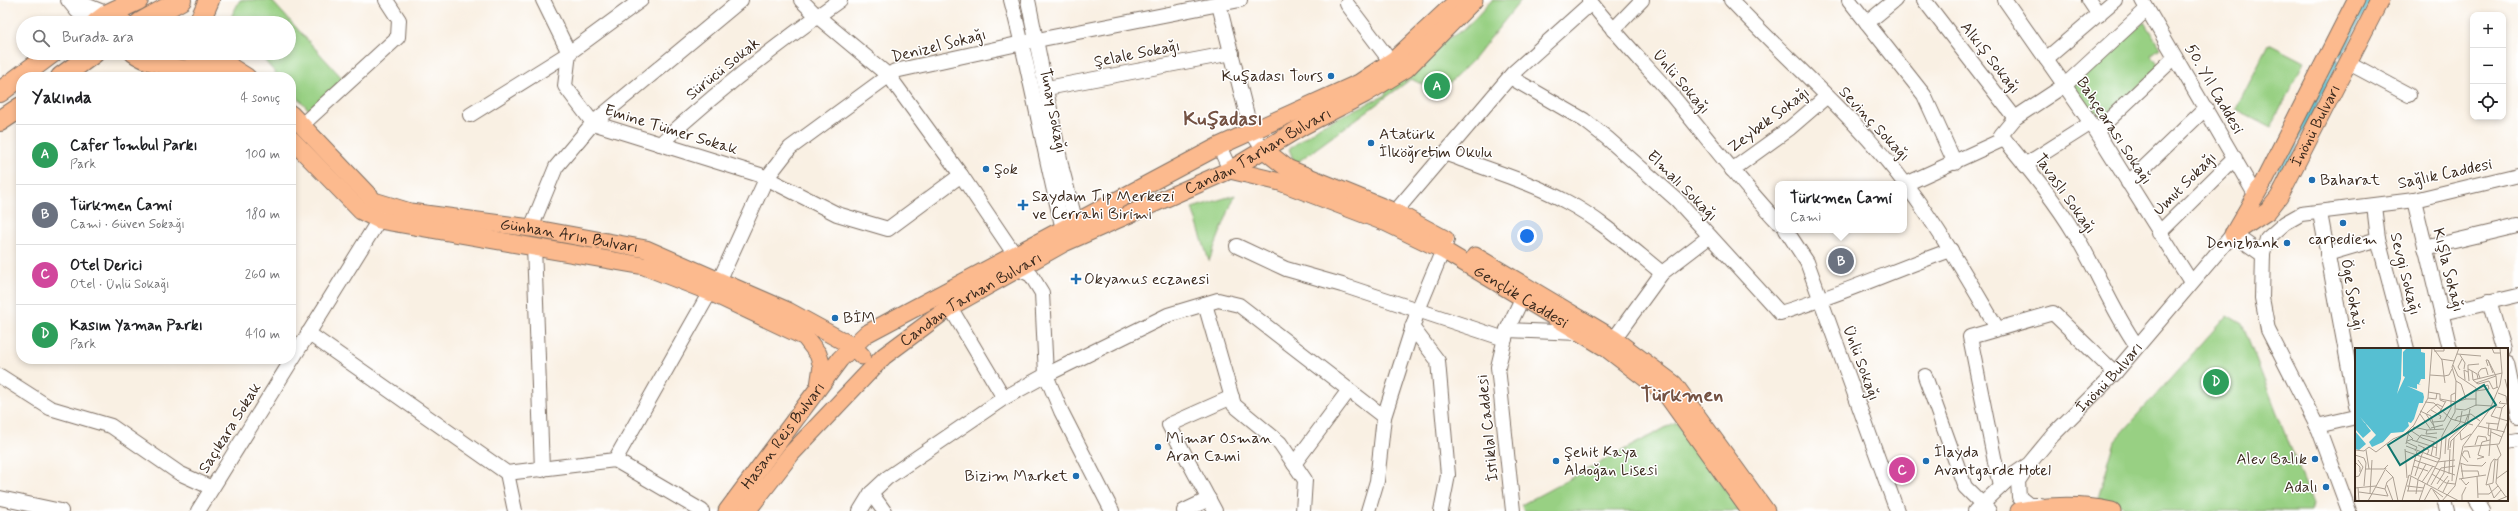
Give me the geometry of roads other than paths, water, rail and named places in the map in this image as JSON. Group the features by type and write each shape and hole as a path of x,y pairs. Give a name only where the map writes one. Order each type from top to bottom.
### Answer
{"highway":[{"path":"113,16 138,0"},
{"path":"152,16 181,0"},
{"path":"202,16 208,0"},
{"path":"27,72 43,60"},
{"path":"68,72 84,60"},
{"path":"0,92 16,80"},
{"path":"0,121 16,110"}],"main road":[{"name":"Candan Tarhan Bulvarı","path":"862,378 884,356 950,307 1069,226 1219,146 1358,83 1391,62 1458,0"},
{"name":"Candan Tarhan Bulvarı","path":"838,369 895,317 1016,261 1064,243 1230,170 1263,149 1365,94 1406,69 1474,0"},
{"name":"İnönü Bulvarı","path":"2233,234 2256,196 2356,0"},
{"name":"İnönü Bulvarı","path":"2233,234 2268,211 2279,197 2380,0"},
{"path":"146,60 204,72 220,65"},
{"path":"207,60 236,72"},
{"name":"Günhan Arın Bulvarı","path":"297,119 374,201 383,213"},
{"name":"Günhan Arın Bulvarı","path":"296,144 361,211 383,213 534,246 644,266 715,286 821,328 857,351"},
{"name":"Gençlik Caddesi","path":"1263,149 1287,168 1395,212 1445,245 1525,293 1614,339 1674,384 1766,511"},
{"name":"Gençlik Caddesi","path":"1230,170 1280,182 1445,245"},
{"name":"Günhan Arın Bulvarı","path":"383,213 410,212 531,228 646,249 805,337 818,354 822,366 822,378 818,390"},
{"name":"Gençlik Caddesi","path":"1525,293 1578,333 1606,348 1666,394 1750,511"},
{"path":"821,328 860,332 895,317"},
{"path":"805,337 852,383 862,378 865,364 857,351"},
{"name":"Hasan Reis Bulvarı","path":"726,511 818,390 838,369"},
{"name":"Hasan Reis Bulvarı","path":"747,511 791,454 862,378"},
{"path":"2019,511 2047,506 2112,511"}],"street":[{"path":"68,0 77,11 91,16"},
{"path":"73,0 97,16"},
{"path":"297,119 398,37 399,20 386,0"},
{"path":"543,0 569,53"},
{"path":"470,115 569,53 641,0"},
{"path":"531,228 556,167 593,123 741,0"},
{"path":"801,0 813,19 889,76 961,175 1016,261 1031,275 1042,292 1046,375 1061,411 1112,511"},
{"name":"Sürücü Sokak","path":"660,144 689,118 813,19 840,0"},
{"name":"Tunay Sokağı","path":"1011,0 1022,43 1047,167 1069,226"},
{"name":"Tunay Sokağı","path":"1028,0 1047,88 1062,169 1069,226"},
{"name":"Denizel Sokağı","path":"615,460 715,286 766,178 790,148 895,71 1022,43 1240,0"},
{"path":"1613,30 1642,0"},
{"name":"Sevinç Sokağı","path":"1731,0 1868,140 1903,181"},
{"path":"1849,0 1924,95 1955,163"},
{"path":"1867,23 1895,0"},
{"name":"Alkış Sokağı","path":"1924,0 2015,118"},
{"name":"Bahçearası Sokağı","path":"2005,0 2094,127 2191,282"},
{"path":"2089,0 2099,15"},
{"path":"2046,59 2115,0"},
{"path":"1395,212 1510,77 1590,1"},
{"name":"Ünlü Sokağı","path":"1590,1 1613,30 1665,87 1732,170 1775,219"},
{"path":"1346,4 1391,62"},
{"path":"1907,184 1955,163 2004,138 2001,135 2015,118 2065,85 2144,4"},
{"name":"50. Yıl Caddesi","path":"2144,4 2256,196"},
{"path":"1219,5 1251,131 1263,149"},
{"name":"Emine Tümer Sokak","path":"569,53 565,86 593,123 766,178 837,214 888,229 961,175"},
{"name":"Şelale Sokağı","path":"1047,88 1232,53"},
{"path":"2025,165 2094,127 2175,57"},
{"path":"2349,63 2409,95"},
{"name":"Elmalı Sokağı","path":"1510,77 1584,120 1607,138 1677,200 1709,237 1780,313 1820,301"},
{"name":"Zeybek Sokağı","path":"1732,170 1790,128 1826,97"},
{"path":"2128,183 2206,108"},
{"name":"Tavaslı Sokağı","path":"2004,138 2056,204 2076,235 2122,326 2137,346"},
{"path":"1219,146 1230,170"},
{"path":"1445,153 1539,189 1567,202 1594,219 1662,273"},
{"name":"Umut Sokağı","path":"2159,233 2235,158"},
{"name":"Sağlık Caddesi","path":"2349,511 2317,426 2268,330 2262,298 2263,255 2267,239 2285,223 2301,214 2320,213 2414,200 2518,175"},
{"name":"Sevinç Sokağı","path":"1907,185 1951,250 1997,328"},
{"name":"Kışla Sokağı","path":"2414,200 2450,348"},
{"name":"Sevgi Sokağı","path":"2374,206 2378,239 2407,348"},
{"name":"Saçıkara Sokak","path":"296,352 383,213"},
{"name":"Öge Sokağı","path":"2320,213 2355,401"},
{"path":"2425,248 2518,226"},
{"name":"Ünlü Sokağı","path":"1788,233 1807,262 1897,511"},
{"path":"2233,234 2263,255"},
{"name":"İnönü Bulvarı","path":"1982,508 2000,487 2029,464 2053,435 2115,372 2233,234"},
{"path":"1614,339 1662,273 1709,237"},
{"path":"2327,254 2378,239"},
{"path":"1368,511 1377,482 1384,416 1418,310 1445,245"},
{"path":"534,246 542,470"},
{"path":"1237,246 1286,268 1418,310 1506,335 1578,333"},
{"path":"1820,301 1893,271 1951,250"},
{"name":"İstiklal Caddesi","path":"1513,511 1498,367 1506,335 1525,293"},
{"path":"2442,313 2518,295"},
{"path":"860,511 871,493 887,478 1004,398 1046,375 1168,315 1218,300 1239,305 1384,416"},
{"path":"2489,301 2503,348"},
{"path":"1205,304 1234,405 1280,443 1305,480 1303,511"},
{"path":"950,307 1004,398"},
{"path":"2000,487 1970,337 2053,313 2115,372"},
{"path":"1412,328 1438,361 1448,475 1441,511"},
{"path":"308,333 507,473 542,470 615,460 702,511"},
{"name":"Saçıkara Sokak","path":"198,511 289,364"},
{"path":"2508,368 2515,407"},
{"path":"0,376 50,408 111,426 179,473 212,488"},
{"path":"1925,376 1965,487 1982,508"},
{"path":"1294,464 1349,390"},
{"path":"1184,511 1212,505 1169,425 1232,397"},
{"path":"2317,426 2355,417"},
{"path":"2508,442 2518,440"},
{"path":"2029,464 2018,481 2019,497 2029,505 2047,506"},
{"path":"507,473 515,511"},
{"path":"871,493 884,511"},
{"path":"0,498 61,511"},
{"path":"2444,501 2447,511"},
{"path":"2477,501 2483,511"}],"water":[{"path":"2363,0 2371,0 2342,57 2336,53"},
{"path":"2333,58 2340,61 2299,141 2294,138"},
{"path":"2292,142 2298,146 2278,184 2272,181"}],"place":[{"name":"Kuşadası Tours","path":"1331,76"},
{"name":"Cafer Tombul Parkı","path":"1437,86"},
{"name":"Atatürk İlköğretim Okulu","path":"1371,143"},
{"name":"Şok","path":"986,169"},
{"name":"Baharat","path":"2312,180"},
{"name":"Saydam Tıp Merkezi ve Cerrahi Birimi","path":"1023,205"},
{"name":"carpediem","path":"2343,223"},
{"name":"Denizbank","path":"2287,243"},
{"name":"Türkmen Cami","path":"1841,261"},
{"name":"Okyanus eczanesi","path":"1076,279"},
{"name":"BİM","path":"835,318"},
{"name":"Kasım Yaman Parkı","path":"2216,382"},
{"name":"Mimar Osman Aran Cami","path":"1158,447"},
{"name":"Alev Balık","path":"2315,459"},
{"name":"Şehit Kaya Aldoğan Lisesi","path":"1556,461"},
{"name":"İlayda Avantgarde Hotel","path":"1926,461"},
{"name":"Otel Derici","path":"1902,470"},
{"name":"Bizim Market","path":"1076,476"},
{"name":"Adalı","path":"2326,487"}],"district":[{"name":"Kuşadası","path":"1223,119"},
{"name":"Türkmen","path":"1682,395"}]}
